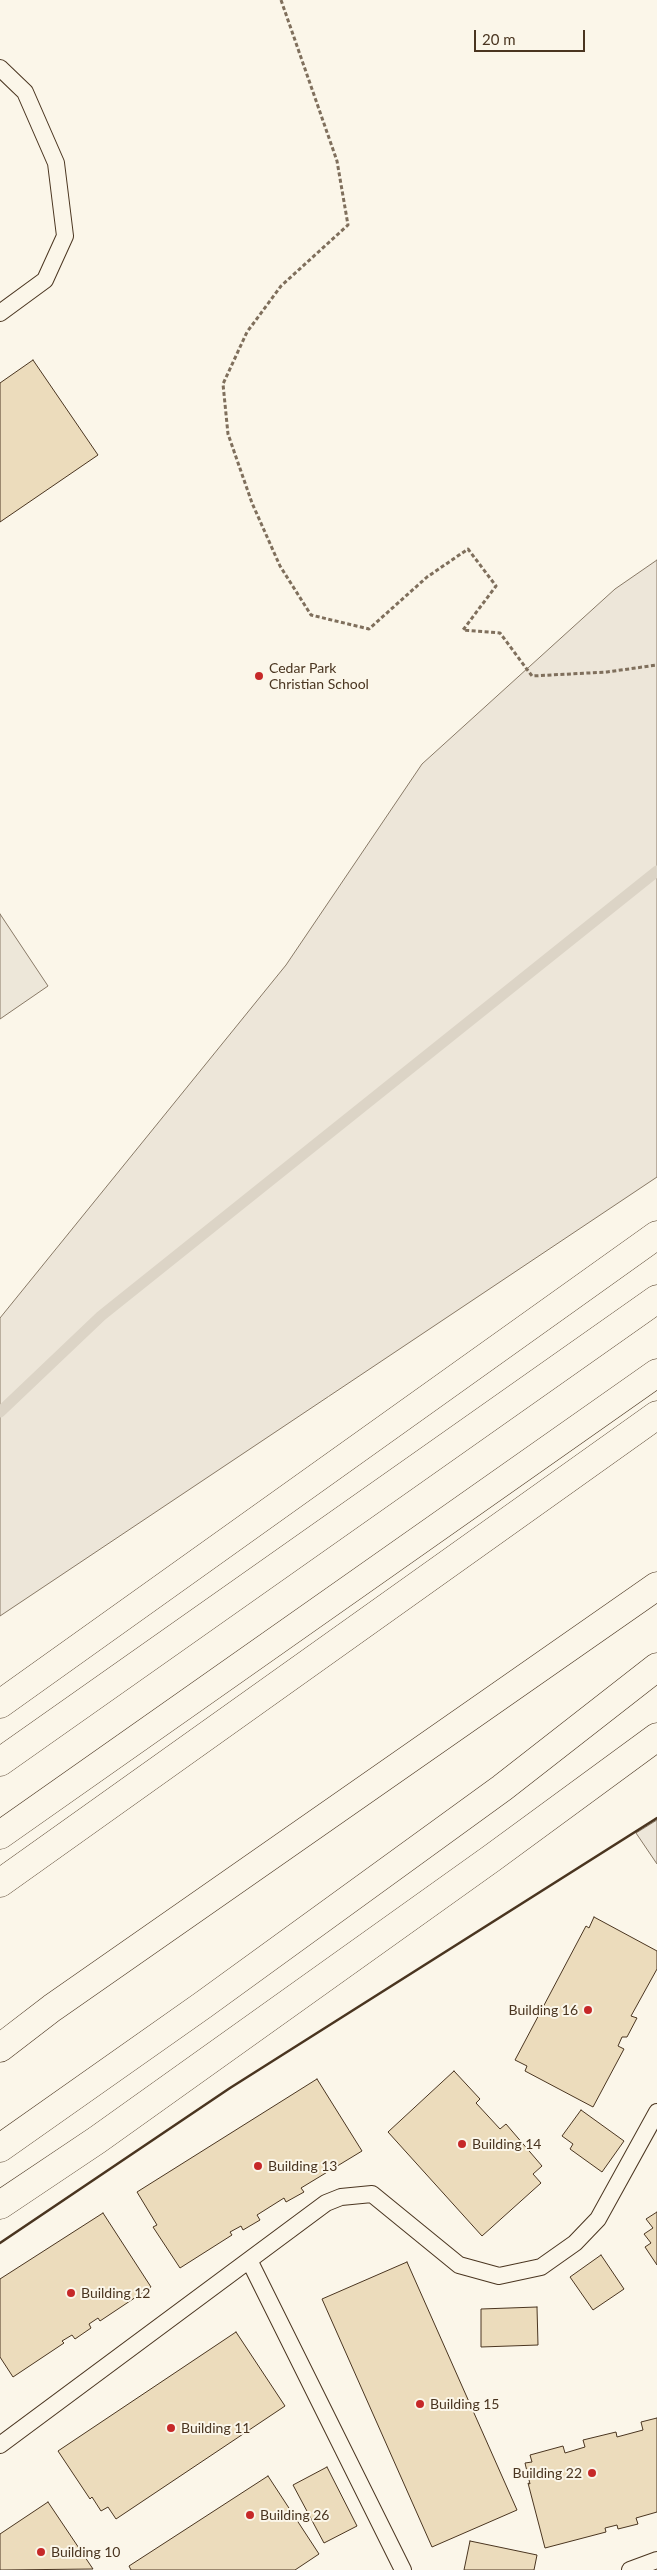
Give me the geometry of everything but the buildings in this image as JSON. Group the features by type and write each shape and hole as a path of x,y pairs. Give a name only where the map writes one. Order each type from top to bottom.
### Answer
{"highway":[{"path":"0,1704 657,1235"},
{"path":"0,1762 657,1299"},
{"path":"0,1835 657,1373"},
{"path":"0,1882 657,1415"},
{"path":"0,2048 52,2008 657,1586"},
{"path":"0,2148 203,2006 502,1788 657,1667"},
{"path":"0,2205 122,2122 657,1737"}],"lane":[{"path":"0,68 25,92 56,163 65,236 45,280 0,313"},
{"path":"0,2445 250,2262 326,2203 341,2197 372,2194 459,2266 499,2276 541,2267 575,2243 598,2219 657,2112"},
{"path":"250,2262 403,2570"},
{"path":"630,2570 657,2560"}],"path":[{"path":"281,0 337,161 348,225 281,286 247,332 222,384 228,434 252,504 280,566 311,615 369,629 427,577 468,549 496,586 463,630 500,633 532,676 606,672 657,665"}],"shaded area":[{"path":"657,560 657,1177 0,1616 0,1318 286,965 422,764 615,589"},
{"path":"0,914 48,986 0,1019"},
{"path":"657,1820 657,1864 636,1833"}],"waterway":[{"path":"0,1412 101,1316 657,871"}],"wall":[{"path":"0,2243 230,2088 657,1818"}],"place":[{"name":"Cedar Park Christian School","path":"259,676"},
{"name":"Building 16","path":"588,2010"},
{"name":"Building 14","path":"462,2144"},
{"name":"Building 13","path":"258,2166"},
{"name":"Building 12","path":"71,2293"},
{"name":"Building 15","path":"420,2404"},
{"name":"Building 11","path":"171,2428"},
{"name":"Building 22","path":"592,2473"},
{"name":"Building 26","path":"250,2515"},
{"name":"Building 10","path":"41,2552"}]}
